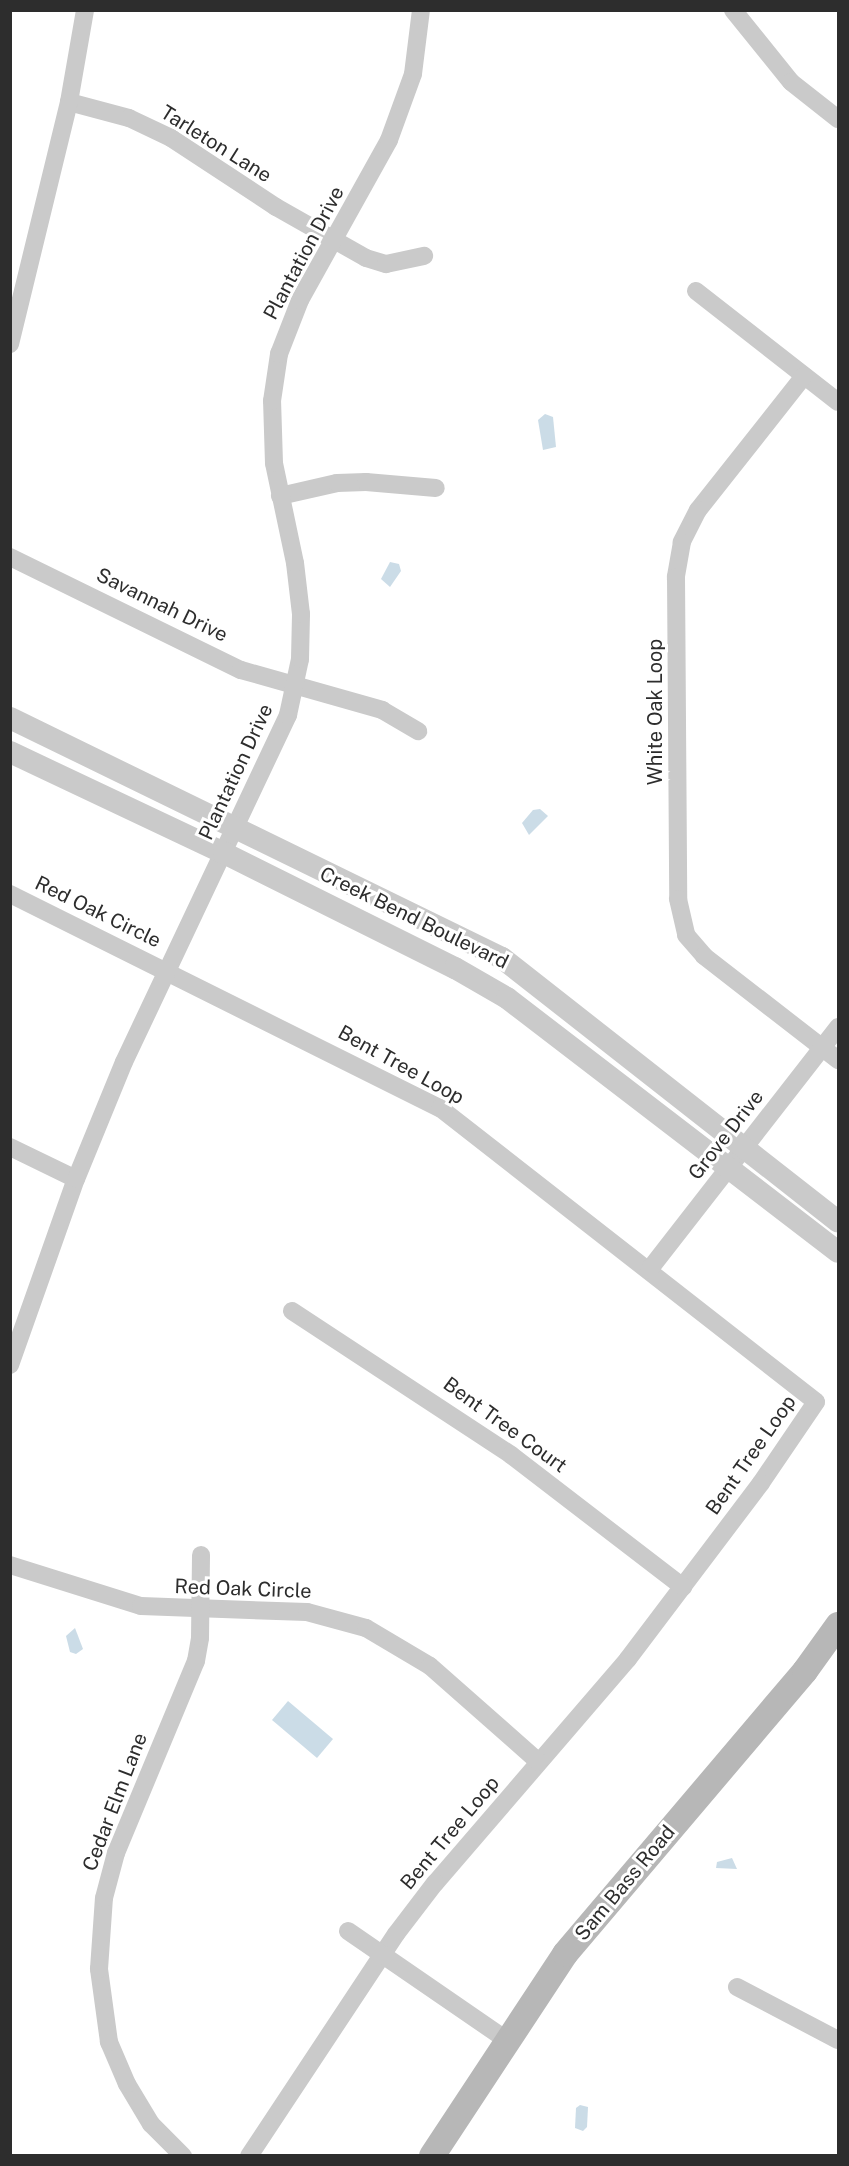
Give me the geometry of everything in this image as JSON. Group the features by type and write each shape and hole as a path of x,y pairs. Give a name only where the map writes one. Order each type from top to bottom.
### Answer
{"main road":[{"name":"Sam Bass Road","path":"432,2156 565,1954 805,1671 838,1625"}],"street":[{"path":"10,344 69,102 85,10"},
{"name":"Plantation Drive","path":"10,1365 76,1179 166,970 279,742 296,688 301,614 280,496 272,432 279,354 300,300 370,178 405,101 422,10"},
{"path":"733,10 791,82 838,119"},
{"name":"Tarleton Lane","path":"69,102 129,118 171,138 333,240 374,261 404,262 424,256"},
{"path":"696,291 838,402"},
{"name":"White Oak Loop","path":"804,376 698,510 682,542 676,577 678,899 686,935 704,956 838,1060"},
{"path":"280,496 337,483 366,482 436,488"},
{"name":"Savannah Drive","path":"10,557 241,670 296,688 382,710 418,730"},
{"name":"Creek Bend Boulevard","path":"10,718 234,830 502,958 838,1221"},
{"name":"Creek Bend Boulevard","path":"10,752 224,853 455,968 507,998 838,1252"},
{"name":"Red Oak Circle","path":"10,894 166,970"},
{"name":"Bent Tree Loop","path":"166,970 440,1108 816,1402 761,1483 628,1659 435,1883 249,2156"},
{"name":"Grove Drive","path":"649,1270 838,1027"},
{"path":"10,1147 76,1179"},
{"name":"Bent Tree Court","path":"292,1311 511,1455 683,1587"},
{"name":"Cedar Elm Lane","path":"183,2156 152,2124 127,2084 110,2042 99,1969 104,1898 116,1853 192,1673 201,1638 198,1610 201,1555"},
{"name":"Red Oak Circle","path":"10,1565 111,1600 141,1606 198,1610 307,1612 380,1634 430,1666 539,1762"},
{"path":"348,1931 385,1954 508,2041"},
{"path":"737,1987 838,2040"}],"water":[{"path":"545,414 553,417 556,447 543,450 538,420"},
{"path":"390,562 399,564 401,571 390,587 381,579"},
{"path":"540,809 548,816 529,835 522,823 533,810"},
{"path":"75,1628 83,1649 76,1654 70,1652 66,1636"},
{"path":"288,1701 333,1739 317,1758 272,1720"},
{"path":"732,1858 737,1869 716,1868 717,1862"},
{"path":"580,2105 588,2107 587,2127 583,2131 575,2128 576,2108"}]}
